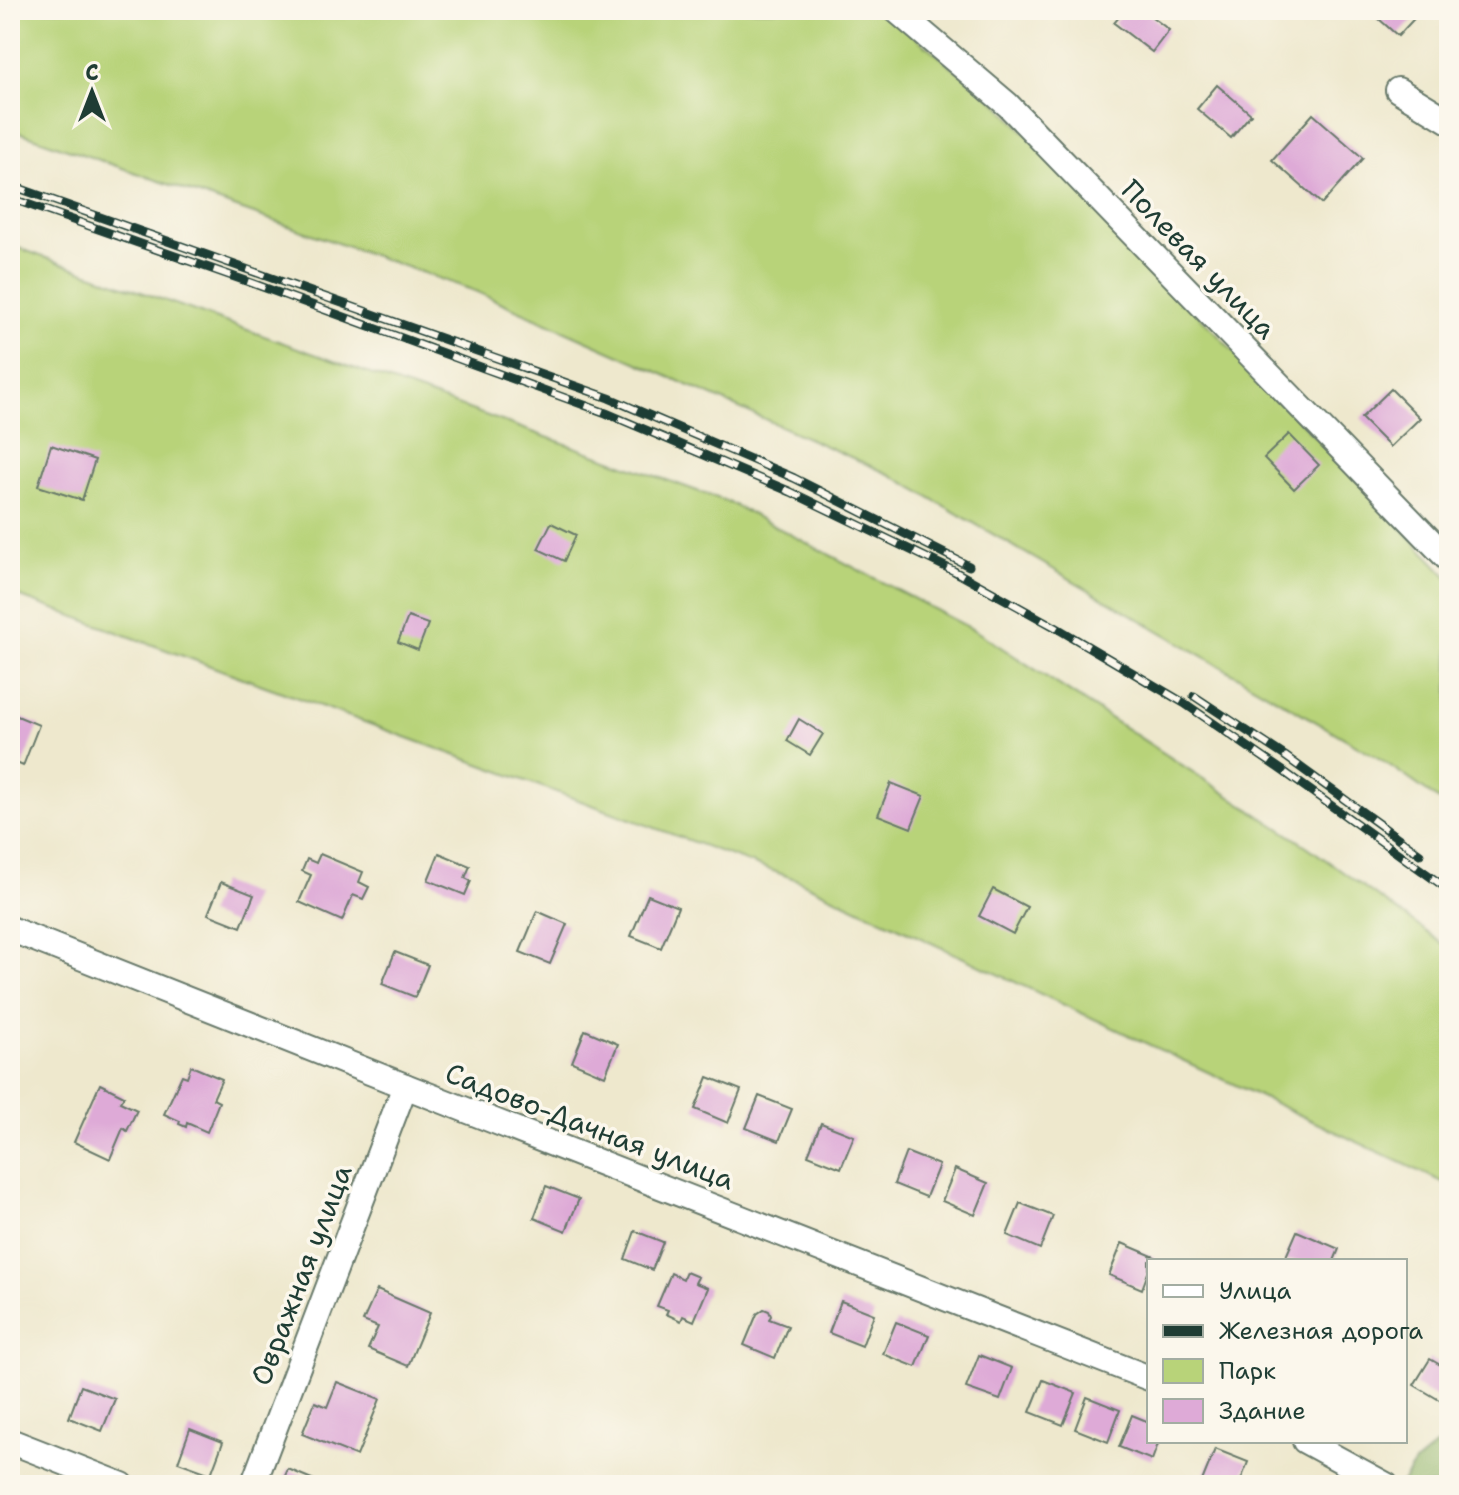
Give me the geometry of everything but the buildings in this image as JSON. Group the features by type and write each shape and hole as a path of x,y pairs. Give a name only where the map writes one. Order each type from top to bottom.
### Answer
{"street":[{"name":"Полевая улица","path":"896,10 1008,105 1449,560"},
{"path":"1398,90 1449,121"},
{"name":"Садово-Дачная улица","path":"10,929 1147,1377"},
{"name":"Овражная улица","path":"253,1485 405,1086"},
{"path":"10,1441 122,1485"},
{"path":"1309,1443 1386,1485"}],"green space":[{"path":"10,10 882,10 997,103 1449,578 1449,807 1382,760 891,475 475,291 10,129"},
{"path":"10,245 728,502 976,631 1308,847 1449,948 1449,1185 795,879 10,593"},
{"path":"1449,1435 1449,1485 1400,1485 1416,1462"}],"railway":[{"path":"10,185 609,398 794,478 969,566"},
{"path":"10,198 606,413 791,492 954,571 1184,703 1449,890"},
{"path":"1194,696 1285,756 1420,854"}]}
